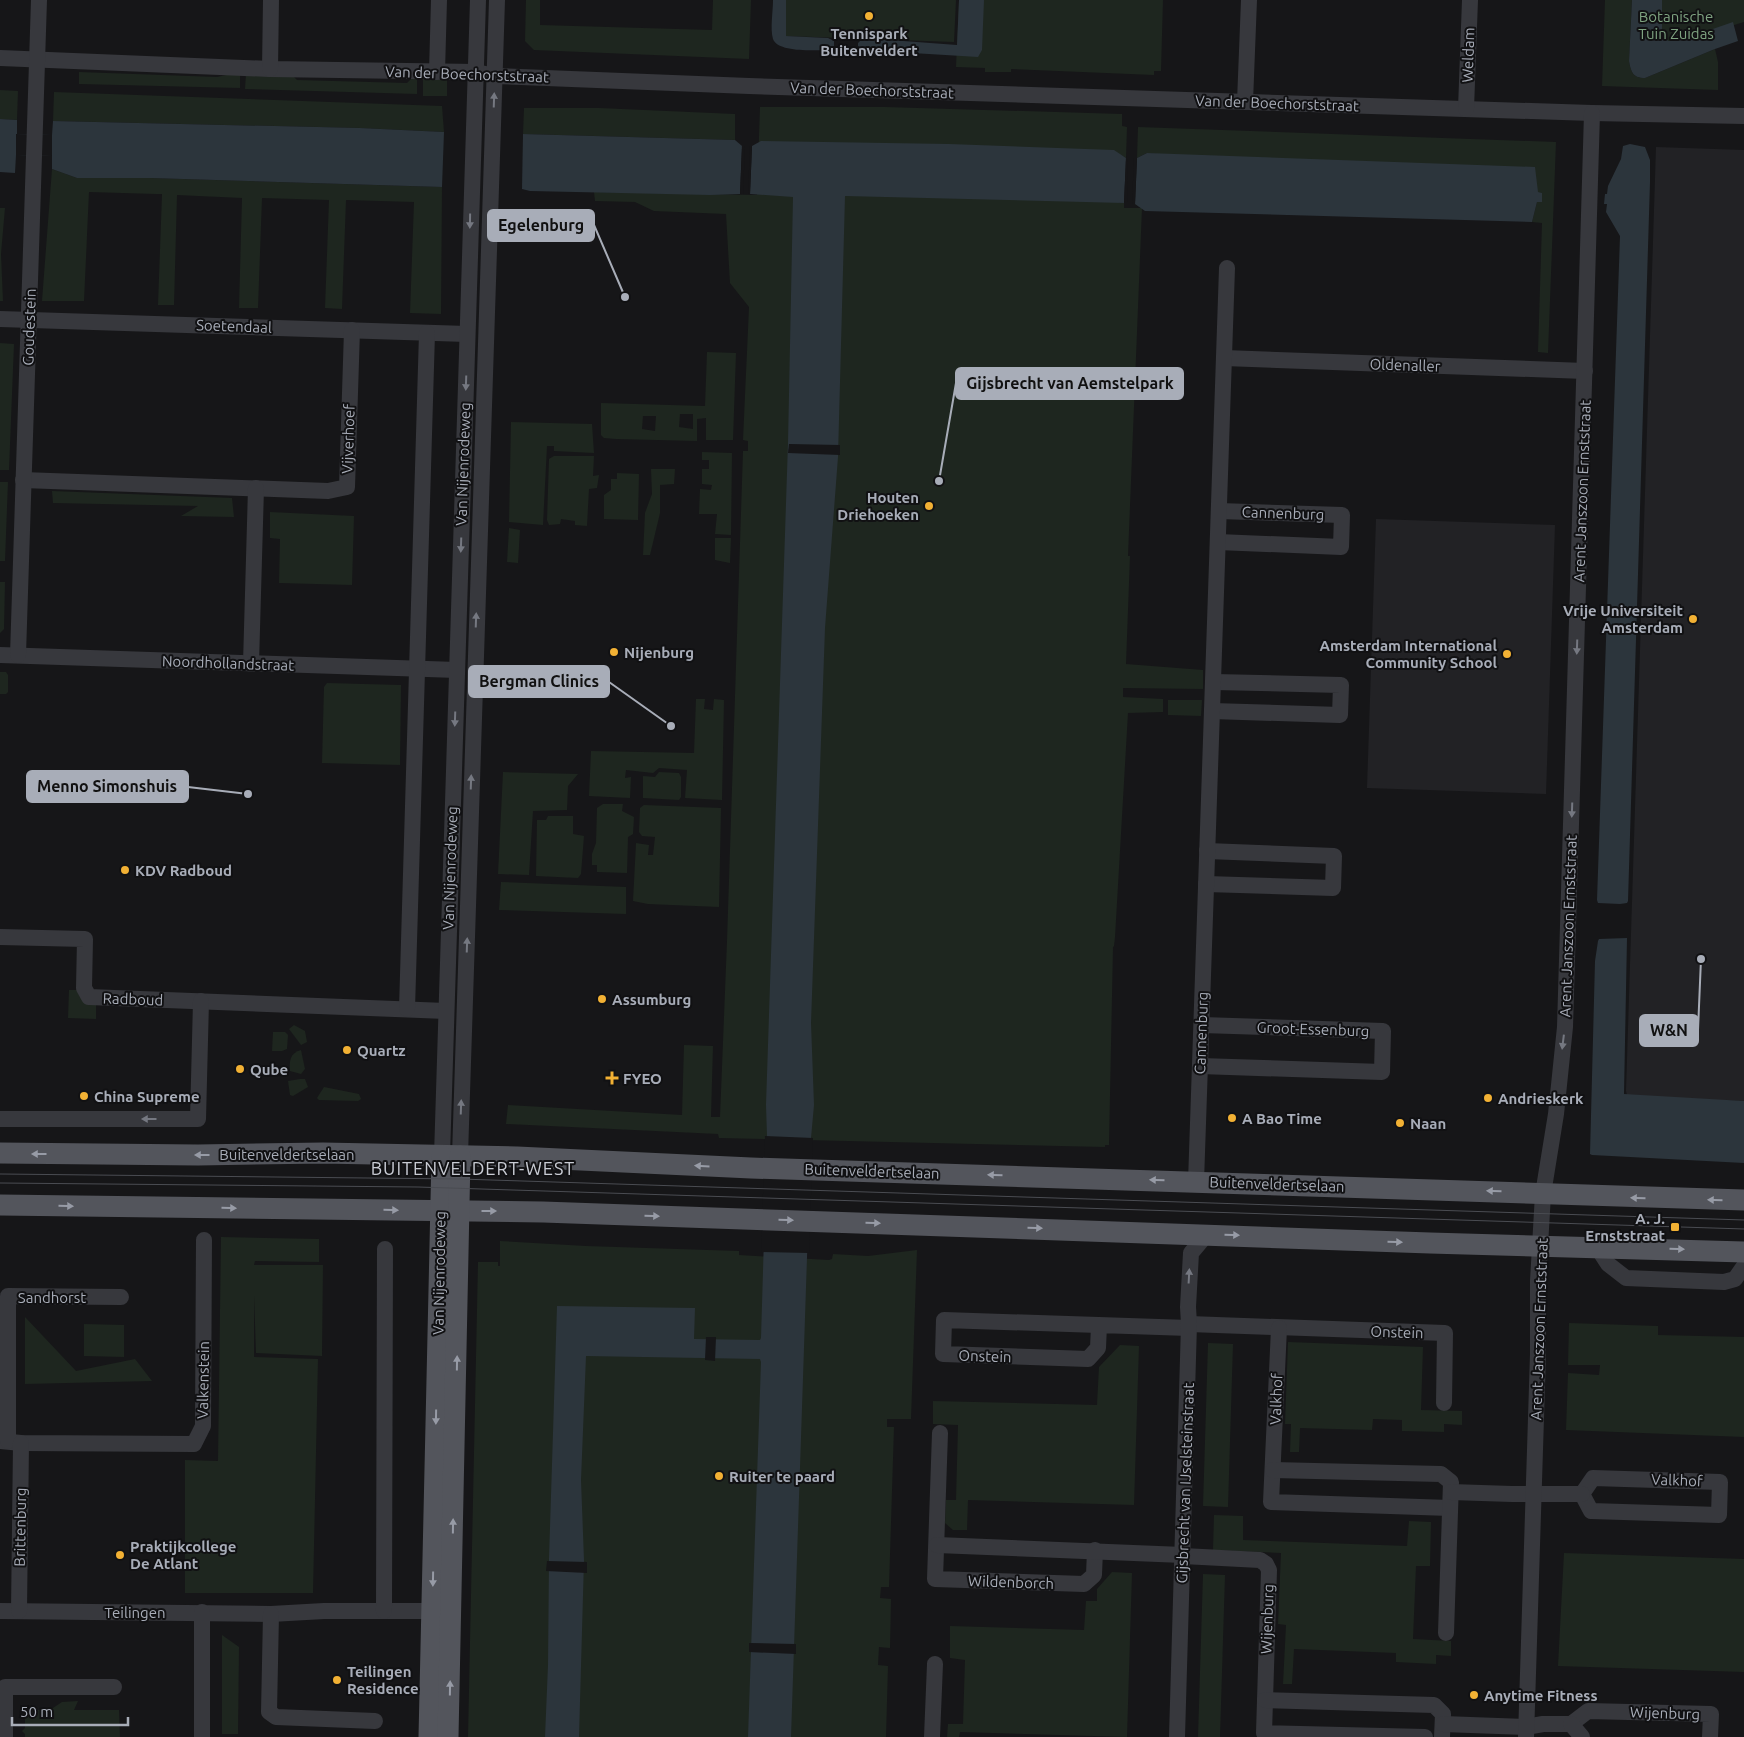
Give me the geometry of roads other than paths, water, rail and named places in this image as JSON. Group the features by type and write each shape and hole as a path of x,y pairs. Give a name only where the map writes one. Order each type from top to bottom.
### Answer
{"main road":[{"name":"Buitenveldertselaan","path":"0,1153 198,1155 323,1153 451,1156 751,1168 1744,1200"},
{"name":"Van Nijenrodeweg","path":"448,1737 442,1611 451,1156"},
{"path":"0,1205 450,1211 824,1221 1430,1243 1744,1252"},
{"name":"Van Nijenrodeweg","path":"429,1737 442,1611"}],"street":[{"name":"Goudestein","path":"18,655 39,0"},
{"path":"270,69 271,0"},
{"path":"437,72 439,0"},
{"name":"Van Nijenrodeweg","path":"451,1156 446,1011 478,0"},
{"name":"Van Nijenrodeweg","path":"451,1156 497,0"},
{"path":"1245,102 1249,0"},
{"name":"Weldam","path":"1466,109 1470,0"},
{"name":"Van der Boechorststraat","path":"0,58 270,69 476,72 494,76 1245,102 1744,116"},
{"name":"Arent Janszoon Ernststraat","path":"1526,1732 1538,1354 1538,1281 1543,1194 1556,1114 1565,1027 1592,113"},
{"name":"Cannenburg","path":"1196,1182 1214,682 1226,268"},
{"name":"Soetendaal","path":"0,319 467,334"},
{"name":"Vijverhoef","path":"23,480 328,491 346,487 352,330"},
{"path":"407,1009 427,333"},
{"name":"Oldenaller","path":"1224,358 1585,371"},
{"path":"251,664 256,488"},
{"name":"Cannenburg","path":"1218,511 1342,515 1341,547 1218,542"},
{"name":"Noordhollandstraat","path":"0,655 457,670"},
{"path":"1212,711 1340,715 1341,685 1214,682"},
{"path":"1206,884 1333,888 1334,856 1207,851"},
{"name":"Radboud","path":"0,936 84,939 84,988 89,997 446,1011"},
{"path":"0,1119 198,1119 201,1002"},
{"name":"Groot-Essenburg","path":"1200,1066 1382,1072 1383,1031 1202,1025"},
{"name":"Gijsbrecht van IJselsteinstraat","path":"1177,1737 1191,1253 1207,1234"},
{"name":"Valkenstein","path":"10,1442 194,1444 203,1426 204,1240"},
{"path":"1597,1247 1608,1264 1626,1278 1724,1282 1735,1279 1744,1266"},
{"path":"384,1611 385,1249"},
{"name":"Sandhorst","path":"10,1442 8,1296 122,1297"},
{"name":"Onstein","path":"1099,1325 1098,1348 1088,1359 943,1354 944,1320 1445,1333 1444,1403"},
{"name":"Valkhof","path":"1279,1328 1271,1502 1450,1500 1534,1493 1582,1494"},
{"name":"Wildenborch","path":"940,1432 935,1579 1084,1584 1094,1574 1095,1550"},
{"name":"Brittenburg","path":"10,1442 19,1611"},
{"path":"1273,1470 1441,1474 1451,1482 1446,1632"},
{"name":"Valkhof","path":"1593,1478 1720,1482 1719,1515 1591,1511 1582,1494 1593,1478"},
{"path":"936,1545 1183,1555"},
{"name":"Wijenburg","path":"1183,1555 1260,1560 1266,1564 1269,1570 1264,1732 1425,1737"},
{"name":"Teilingen","path":"0,1611 271,1614 324,1611 442,1611"},
{"path":"202,1612 202,1737"},
{"path":"271,1614 269,1712 276,1717 375,1721"},
{"path":"932,1737 935,1664"},
{"path":"5,1737 5,1687 114,1687"},
{"path":"1265,1700 1434,1705 1443,1714 1443,1731 1526,1732 1543,1724 1571,1724 1582,1737"},
{"name":"Wijenburg","path":"1571,1724 1588,1710 1711,1714 1710,1737"}],"tram line":[{"path":"0,1174 460,1179 1744,1220"},
{"path":"0,1183 418,1187 1744,1229"}],"place":[{"name":"Tennispark Buitenveldert","path":"869,16"},
{"name":"Egelenburg","path":"625,297"},
{"name":"Gijsbrecht van Aemstelpark","path":"939,481"},
{"name":"Houten Driehoeken","path":"929,506"},
{"name":"Vrije Universiteit Amsterdam","path":"1693,619"},
{"name":"Nijenburg","path":"614,652"},
{"name":"Amsterdam International Community School","path":"1507,654"},
{"name":"Bergman Clinics","path":"671,726"},
{"name":"Menno Simonshuis","path":"248,794"},
{"name":"KDV Radboud","path":"125,870"},
{"name":"W&N","path":"1701,959"},
{"name":"Assumburg","path":"602,999"},
{"name":"Quartz","path":"347,1050"},
{"name":"Qube","path":"240,1069"},
{"name":"FYEO","path":"612,1078"},
{"name":"China Supreme","path":"84,1096"},
{"name":"Andrieskerk","path":"1488,1098"},
{"name":"A Bao Time","path":"1232,1118"},
{"name":"Naan","path":"1400,1123"},
{"name":"A. J. Ernststraat","path":"1675,1227"},
{"name":"Ruiter te paard","path":"719,1476"},
{"name":"Praktijkcollege De Atlant","path":"120,1555"},
{"name":"Teilingen Residence","path":"337,1680"},
{"name":"Anytime Fitness","path":"1474,1695"}],"district":[{"name":"BUITENVELDERT-WEST","path":"473,1168"}],"park label":[{"name":"Botanische Tuin Zuidas","path":"1676,24"}]}
